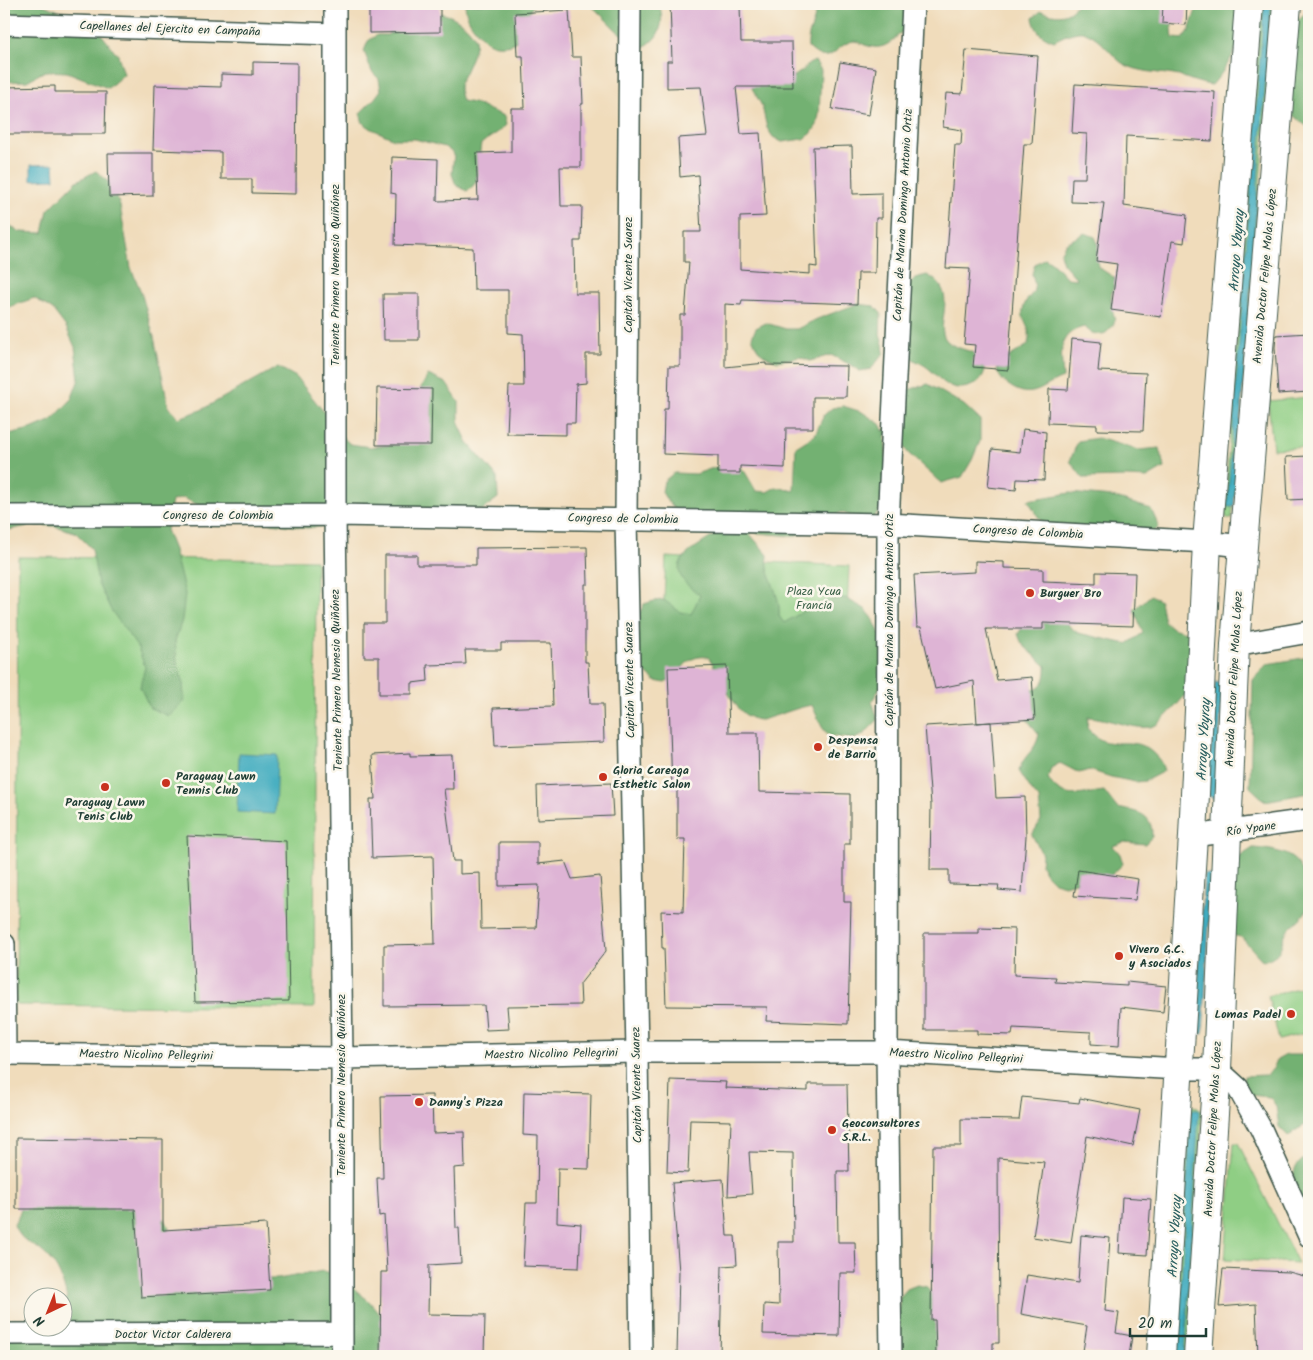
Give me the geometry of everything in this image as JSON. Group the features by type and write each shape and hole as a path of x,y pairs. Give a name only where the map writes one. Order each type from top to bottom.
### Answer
{"main road":[{"path":"1161,1356 1193,836 1207,542 1249,4"},
{"name":"Avenida Doctor Felipe Molas López","path":"1198,1356 1217,1069 1235,645 1287,4"}],"street":[{"name":"Teniente Primero Nemesio Quiñónez","path":"335,4 334,515 342,1058 342,1356"},
{"name":"Capitán Vicente Suarez","path":"630,4 626,519 641,1356"},
{"name":"Capitán de Marina Domingo Antonio Ortiz","path":"891,1356 887,1052 888,524 913,4"},
{"name":"Capellanes del Ejercito en Campaña","path":"4,24 335,34"},
{"name":"Congreso de Colombia","path":"4,516 334,515 888,524 1207,542 1242,546"},
{"path":"1235,645 1309,632"},
{"name":"Río Ypane","path":"1193,836 1309,820"},
{"path":"4,944 5,1054"},
{"name":"Maestro Nicolino Pellegrini","path":"5,1054 342,1058 637,1052 887,1052 1179,1069 1217,1069"},
{"path":"1217,1069 1238,1088 1256,1120 1309,1236"},
{"name":"Doctor Victor Calderera","path":"4,1334 342,1333"}],"green space":[{"path":"4,4 41,4 93,24 118,55 124,74 108,88 67,72 45,71 27,81 4,82"},
{"path":"465,4 535,4 517,41 511,44 500,45 487,41 475,29 468,18"},
{"path":"589,4 659,4 662,19 659,32 651,42 637,49"},
{"path":"787,4 905,4 905,29 892,41 883,46 872,47 855,41 848,43 828,56 823,56 816,54 808,47 808,38 815,15"},
{"path":"1077,4 1160,4 1171,15 1173,38 1183,39 1189,31 1198,4 1257,4 1232,57 1212,85 1128,66 1122,63 1094,37 1083,32 1076,32 1054,41 1042,35 1036,27 1033,18 1041,11 1061,15 1069,12"},
{"path":"1261,4 1275,4 1232,519 1228,519 1224,514"},
{"path":"419,11 450,16 468,28 475,39 475,46 460,84 459,90 462,101 473,103 504,116 506,125 481,144 478,176 473,186 467,191 456,185 452,174 454,154 445,147 415,139 394,139 363,123 360,113 381,90 379,79 372,72 364,51 368,41 377,35 388,35 399,17"},
{"path":"1308,11 1309,128 1286,110 1290,26"},
{"path":"815,61 821,70 817,125 811,134 803,139 782,142 773,137 767,128 762,106 752,88 758,79 779,80 790,78"},
{"path":"96,171 113,186 120,206 131,268 141,292 154,337 169,408 179,418 201,410 278,367 296,377 324,412 335,430 350,444 370,447 393,445 413,438 417,395 428,375 446,383 459,402 459,424 468,443 497,477 498,498 482,510 307,528 222,516 183,498 172,501 166,530 174,550 185,594 182,620 175,641 177,662 183,681 184,702 169,716 150,708 140,687 145,667 138,648 111,610 98,584 92,549 75,532 54,526 32,525 4,531 4,435 31,429 52,420 71,400 79,379 75,347 66,327 53,310 34,298 4,309 4,222 20,232 43,233 48,210 77,181"},
{"path":"1085,233 1095,237 1099,246 1098,267 1115,278 1111,299 1114,318 1113,326 1103,335 1092,333 1084,327 1068,335 1062,346 1063,378 1033,392 1020,391 1013,388 1005,383 997,371 1001,362 1028,345 1029,333 1023,313 1034,287 1032,274 1035,264 1045,258 1053,263 1067,278 1077,279 1063,263 1060,253 1066,243"},
{"path":"927,275 937,282 943,290 945,308 942,326 943,334 947,341 954,346 983,357 984,373 974,385 958,388 946,384 907,352 908,286 915,278"},
{"path":"857,304 874,306 881,313 880,335 884,353 871,369 860,371 831,355 810,361 800,357 778,361 767,357 758,350 752,337 756,328 766,323 786,329 797,329 817,319"},
{"path":"928,384 964,405 980,420 980,441 962,477 941,483 908,453 903,445 885,434 889,500 868,523 841,512 803,533 793,536 748,532 768,555 768,570 778,600 779,616 784,623 812,606 834,599 845,598 865,609 872,617 881,636 885,679 872,701 878,720 863,735 854,739 829,736 822,727 812,705 763,720 750,717 735,704 708,657 694,658 689,661 665,683 655,681 630,659 638,636 639,614 644,604 664,600 680,612 691,614 700,595 686,584 680,574 680,565 684,557 692,550 724,529 688,518 674,509 662,492 664,481 674,473 696,474 716,467 738,465 745,472 756,491 767,492 776,487 794,491 796,447 815,435 824,415 832,408 843,406 862,412 880,424 884,432 893,404 908,390"},
{"path":"1309,397 1309,447 1273,449 1268,401"},
{"path":"1098,438 1138,450 1160,448 1164,468 1147,478 1083,478 1070,461 1078,441"},
{"path":"1070,493 1112,497 1151,509 1159,527 1145,541 1044,526 1028,500"},
{"name":"Paraguay Lawn Tennis Club","path":"18,557 316,560 314,1008 16,1005"},
{"name":"Plaza Ycua Francia","path":"666,557 849,566 845,660 663,620"},
{"path":"1151,595 1160,601 1164,621 1172,628 1193,634 1193,687 1154,726 1130,726 1088,717 1087,728 1103,741 1137,744 1148,749 1158,758 1164,771 1145,781 1135,782 1089,770 1079,773 1060,763 1051,768 1048,778 1059,791 1072,795 1104,791 1117,808 1137,812 1147,818 1152,829 1152,837 1145,844 1124,842 1113,846 1120,854 1123,864 1108,878 1084,879 1065,885 1054,882 1041,865 1042,854 1032,835 1041,820 1039,799 1019,771 1024,760 1035,745 1039,734 1025,717 1022,695 1037,688 1043,682 1046,666 1022,644 1018,634 1024,625 1064,618 1070,627 1078,633 1127,644 1143,633 1134,610"},
{"path":"1309,657 1309,793 1265,801 1250,787 1253,680 1267,664"},
{"path":"1253,848 1279,852 1293,859 1303,872 1310,892 1308,908 1301,918 1288,930 1279,952 1263,961 1241,937 1231,935 1236,859"},
{"name":"Lomas Padel","path":"1309,985 1309,1032 1279,1040 1268,996"},
{"path":"1286,1055 1309,1055 1309,1123 1296,1130 1289,1137 1279,1127 1276,1106 1270,1097 1250,1095 1243,1087 1244,1076 1266,1075 1273,1069 1277,1060"},
{"path":"1189,1107 1198,1107 1202,1112 1188,1356 1173,1356"},
{"path":"1234,1143 1238,1143 1298,1263 1225,1259"},
{"path":"1309,1156 1309,1252 1298,1236 1293,1182 1296,1167"},
{"path":"33,1184 127,1197 164,1218 169,1227 153,1256 254,1279 278,1279 323,1271 336,1274 369,1301 384,1319 387,1339 380,1356 4,1356 4,1323 22,1326 22,1338 72,1338 72,1288 64,1288 60,1275 46,1255 20,1236 14,1225"},
{"path":"917,1285 927,1287 940,1303 950,1350 941,1356 894,1356 900,1297 907,1289"}],"water":[{"path":"1264,4 1271,4 1234,507 1227,507"},
{"path":"54,164 55,179 31,180 31,165"},
{"path":"1215,682 1223,683 1215,800 1208,795"},
{"path":"239,753 277,755 275,814 237,812"},
{"path":"1204,874 1212,875 1203,1034 1195,1033"},
{"path":"1191,1110 1199,1110 1185,1356 1177,1356"}],"building":[{"path":"369,4 440,4 440,32 369,33"},
{"path":"670,4 740,4 741,42 792,42 793,87 736,87 741,134 760,133 766,216 740,217 740,269 810,274 810,266 817,267 813,147 852,146 853,194 882,193 882,218 876,218 875,273 858,273 857,304 742,300 741,305 725,304 725,367 766,363 766,365 847,366 846,397 813,397 813,428 786,428 785,468 740,466 740,473 718,473 718,456 663,454 664,409 668,409 669,366 680,366 680,315 685,315 689,262 684,262 684,232 701,232 698,175 680,177 678,138 707,136 701,87 667,88 667,61 672,61"},
{"path":"1163,4 1187,4 1186,25 1162,23"},
{"path":"569,10 572,57 581,57 583,104 581,104 581,167 560,167 561,206 582,206 581,241 574,241 575,293 599,293 600,354 586,354 586,383 576,384 575,423 566,423 566,435 507,434 509,386 524,386 523,334 508,333 508,290 474,290 473,248 395,245 396,194 391,193 392,157 438,159 437,201 478,200 476,153 511,152 511,108 525,108 523,56 517,56 515,13"},
{"path":"966,50 1038,56 1032,144 1024,144 1008,370 973,367 975,345 964,344 970,269 946,268 955,145 961,145 962,130 943,127 946,93 962,94"},
{"path":"253,62 297,63 296,194 252,193 252,179 221,179 221,152 153,150 155,85 221,87 221,74 253,75"},
{"path":"840,62 876,68 869,115 832,109"},
{"path":"1075,84 1215,92 1212,141 1126,136 1124,206 1187,215 1184,243 1172,241 1161,317 1111,310 1117,264 1096,261 1104,203 1071,202 1072,178 1085,178 1087,134 1072,133"},
{"path":"55,86 55,92 106,92 105,134 4,134 4,87"},
{"path":"108,153 153,153 153,196 109,197"},
{"path":"383,294 419,294 419,340 384,340"},
{"path":"1309,333 1309,392 1278,394 1276,335"},
{"path":"1072,339 1101,342 1098,371 1146,373 1143,431 1097,430 1097,425 1048,423 1049,389 1068,390"},
{"path":"377,388 432,389 431,445 376,445"},
{"path":"1023,429 1046,432 1044,480 1017,479 1016,490 988,487 992,449 1020,452"},
{"path":"1309,456 1309,499 1288,500 1286,457"},
{"path":"587,547 588,584 585,584 585,662 588,662 590,704 603,704 604,742 495,746 493,708 553,706 551,643 501,643 501,650 465,650 466,664 427,665 428,681 412,683 412,694 379,694 379,657 364,657 364,623 385,623 385,555 417,555 417,565 476,565 476,548"},
{"path":"975,561 1004,562 1004,568 1043,569 1043,581 1096,583 1096,572 1135,573 1133,626 1043,623 1043,629 986,629 997,680 1032,677 1035,719 977,723 974,681 935,689 921,627 917,627 914,575 975,572"},
{"path":"727,666 729,733 758,733 759,792 850,794 850,844 844,844 844,902 851,902 848,1024 766,1021 767,1007 666,1006 661,911 683,912 685,839 677,839 677,789 672,789 668,668"},
{"path":"991,722 996,798 1025,797 1026,836 1022,892 998,890 999,885 949,884 949,870 930,870 931,805 925,726"},
{"path":"410,753 410,756 452,755 453,789 444,789 453,861 460,861 460,874 480,873 481,929 536,928 539,885 499,886 499,842 538,842 538,864 565,861 572,879 600,876 606,951 580,984 581,1005 507,1006 509,1029 486,1030 484,1005 384,1006 384,945 435,944 433,856 372,858 370,799 375,799 372,755"},
{"path":"611,783 613,816 538,819 537,786"},
{"path":"187,836 286,841 289,1001 195,1002"},
{"path":"1078,870 1138,879 1135,900 1074,896"},
{"path":"979,928 1015,929 1014,975 1056,977 1055,982 1127,986 1127,982 1166,986 1163,1012 1121,1007 1119,1046 1091,1044 1091,1032 1013,1028 1012,1035 977,1034 977,1030 924,1030 924,933 979,933"},
{"path":"670,1080 726,1082 725,1088 808,1091 808,1084 847,1084 849,1171 837,1171 838,1242 855,1242 856,1273 840,1273 839,1336 763,1334 764,1304 779,1305 778,1242 794,1242 793,1153 749,1152 752,1194 728,1196 731,1121 690,1120 688,1173 667,1172"},
{"path":"524,1092 591,1094 589,1169 558,1168 557,1222 581,1224 579,1268 523,1266 526,1203 537,1203 538,1136 523,1135"},
{"path":"432,1095 433,1133 464,1132 465,1167 454,1168 456,1228 459,1228 461,1263 429,1265 428,1314 485,1315 484,1356 380,1356 381,1272 387,1272 384,1215 379,1216 377,1178 383,1178 381,1096"},
{"path":"1022,1097 1079,1103 1080,1098 1140,1110 1133,1146 1087,1136 1071,1243 1033,1237 1044,1162 998,1158 999,1343 993,1343 993,1356 936,1356 935,1320 931,1320 933,1146 961,1146 961,1119 1019,1120"},
{"path":"16,1138 163,1140 163,1230 266,1224 270,1290 141,1297 135,1209 16,1209"},
{"path":"723,1179 727,1236 735,1236 737,1265 722,1266 720,1356 677,1355 679,1272 672,1183"},
{"path":"1122,1197 1151,1199 1147,1255 1119,1253"},
{"path":"1081,1235 1110,1238 1105,1311 1119,1313 1116,1333 1132,1336 1129,1356 1110,1356 1083,1351 1087,1326 1021,1314 1027,1275 1078,1283"},
{"path":"1223,1269 1289,1272 1304,1276 1309,1293 1309,1356 1258,1356 1256,1304 1219,1307"}],"place":[{"name":"Burguer Bro","path":"1030,593"},
{"name":"Despensa de Barrio","path":"818,747"},
{"name":"Gloria Careaga Esthetic Salon","path":"603,777"},
{"name":"Paraguay Lawn Tennis Club","path":"166,783"},
{"name":"Paraguay Lawn Tenis Club","path":"105,787"},
{"name":"Vivero G.C. y Asociados","path":"1119,956"},
{"name":"Lomas Padel","path":"1291,1014"},
{"name":"Danny's Pizza","path":"419,1102"},
{"name":"Geoconsultores S.R.L.","path":"832,1130"}],"water label":[{"name":"Arroyo Ybyray","path":"1237,251"},
{"name":"Arroyo Ybyray","path":"1204,740"},
{"name":"Arroyo Ybyray","path":"1175,1237"}]}
